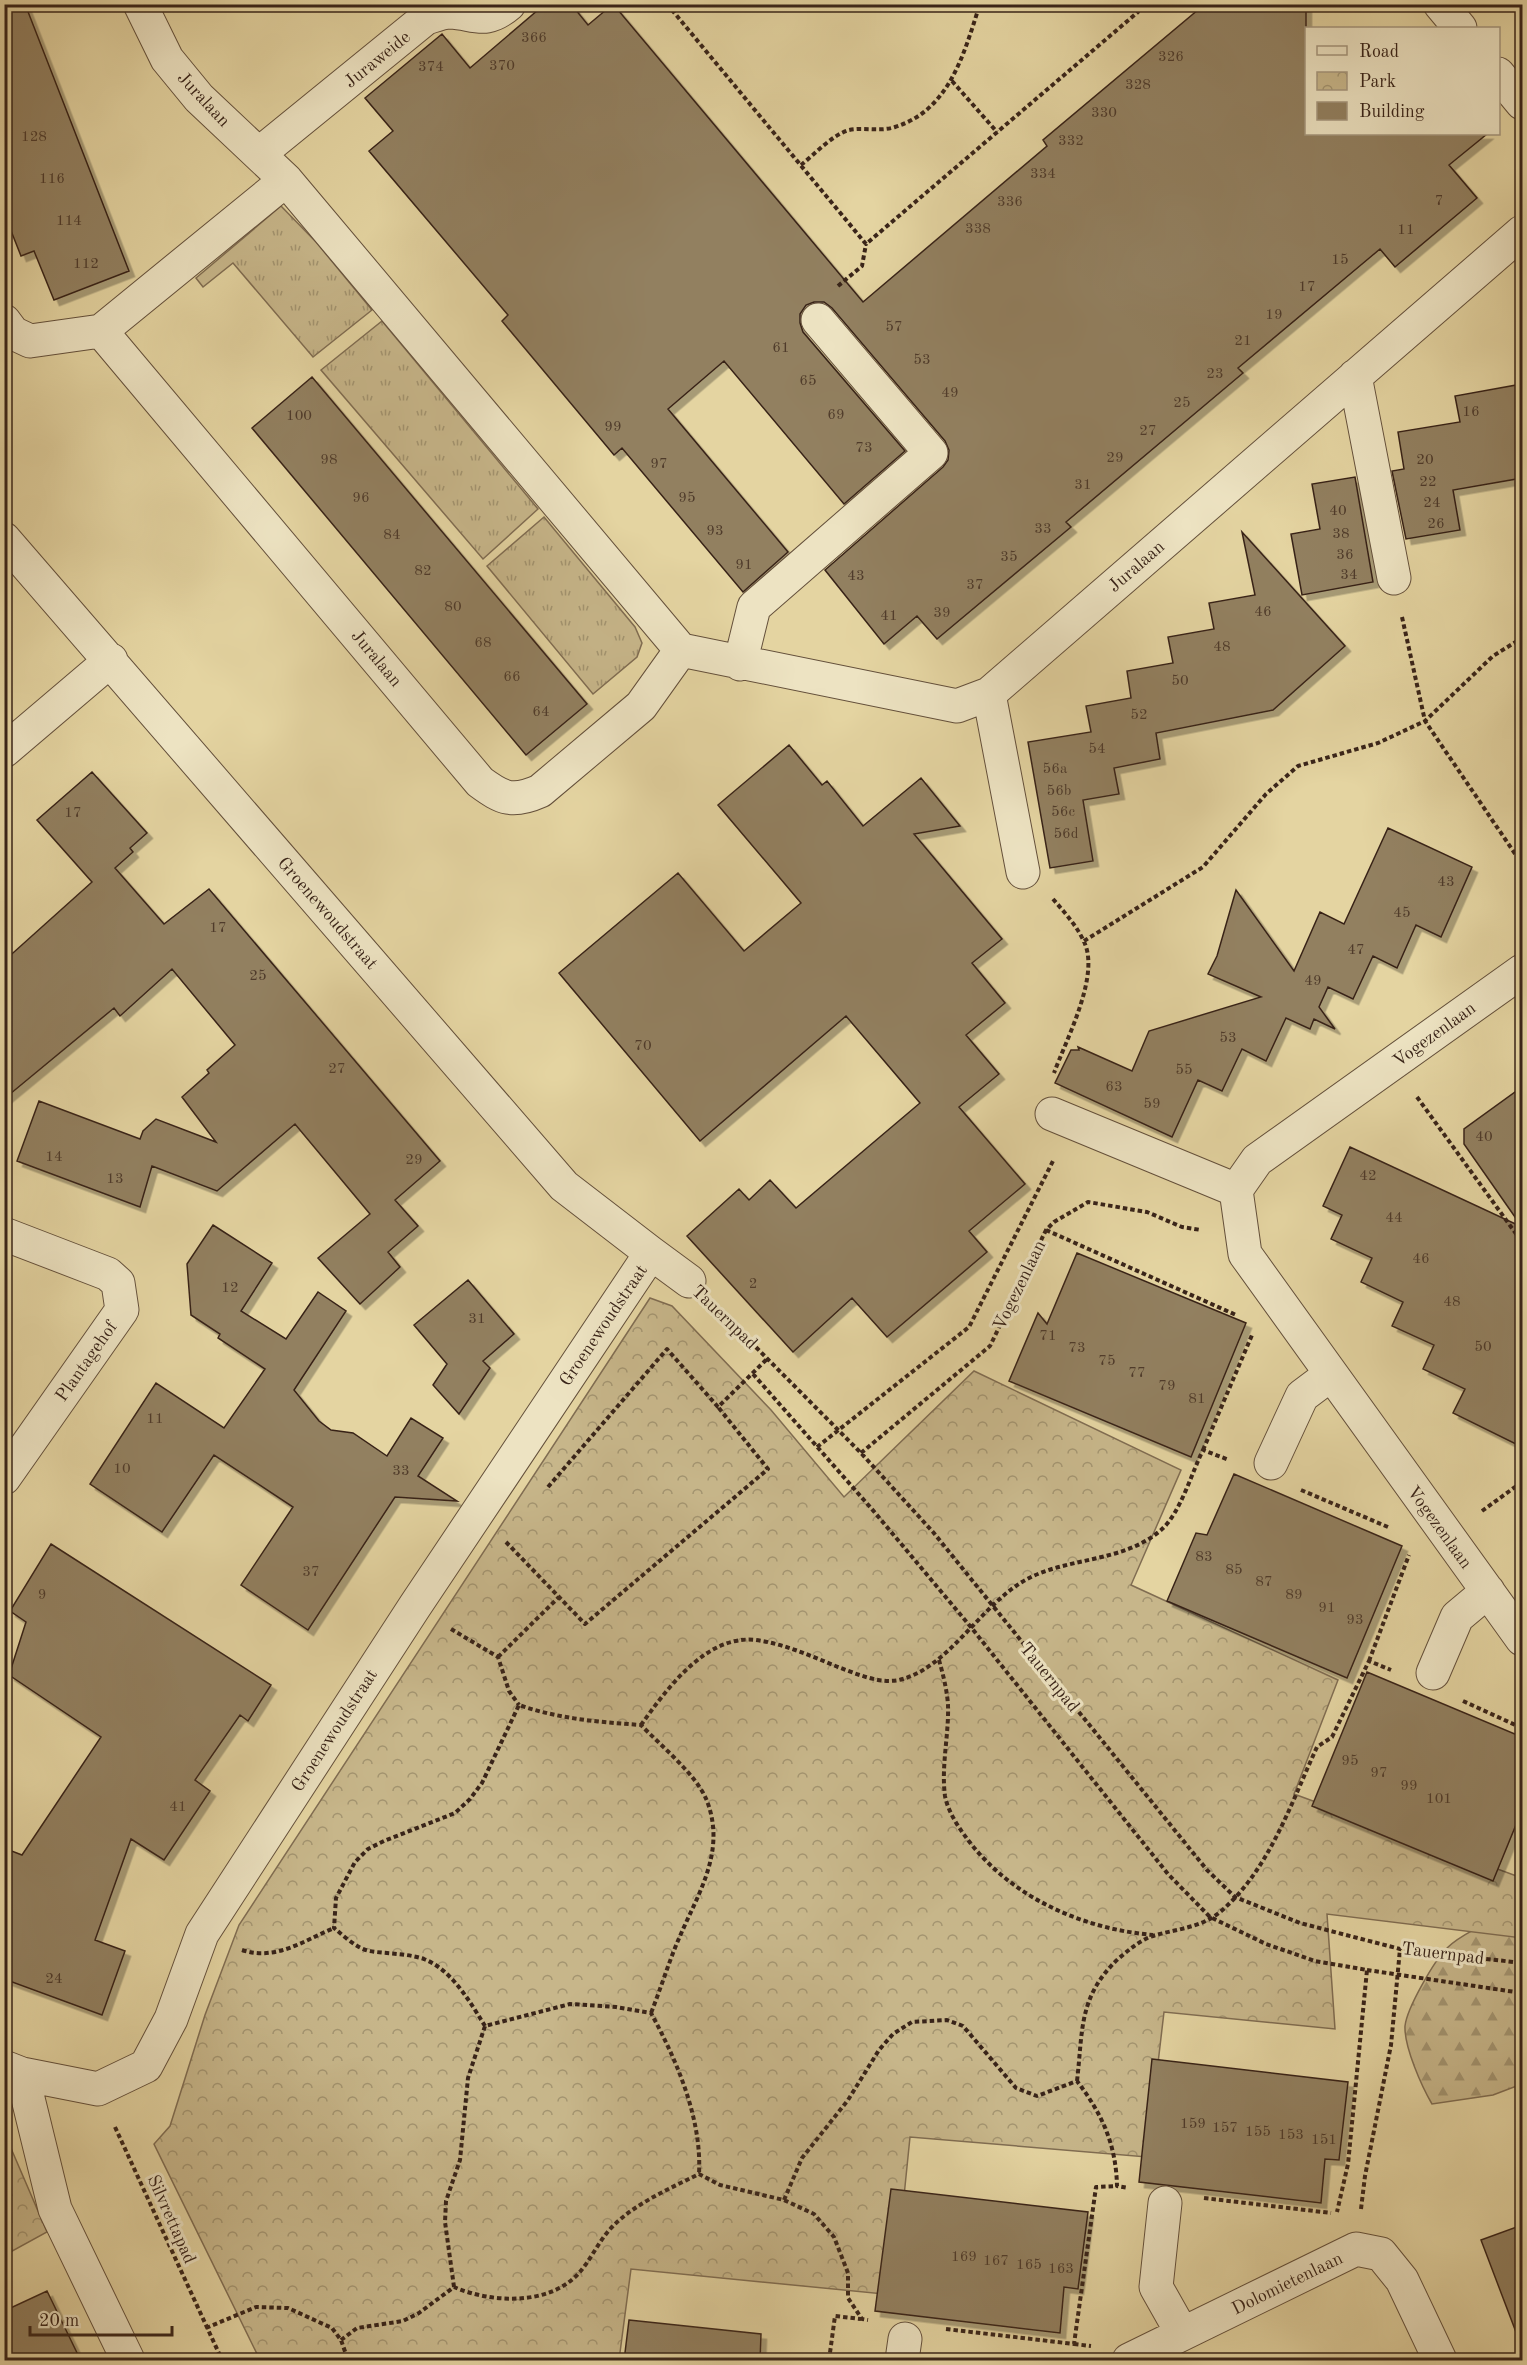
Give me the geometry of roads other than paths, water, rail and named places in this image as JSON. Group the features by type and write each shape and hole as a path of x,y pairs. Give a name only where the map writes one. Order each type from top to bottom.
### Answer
{"street":[{"name":"Juralaan","path":"140,4 167,59 199,98 286,180 681,651 957,706 989,693 1522,231"},
{"name":"Juraweide","path":"259,154 426,18 449,12 479,18 502,10 509,4"},
{"path":"1440,4 1459,27"},
{"path":"1500,76 1522,103"},
{"path":"4,321 13,333 30,341 101,331 286,180"},
{"path":"740,664 754,607 931,453 818,320"},
{"name":"Juralaan","path":"101,331 480,782 499,796 512,799 527,797 540,791 640,706 681,651"},
{"path":"1355,376 1394,578"},
{"name":"Groenewoudstraat","path":"4,538 564,1186 651,1253 415,1606 202,1934 171,2019 146,2066 98,2089 13,2070"},
{"path":"4,751 111,660"},
{"path":"989,693 1023,872"},
{"name":"Vogezenlaan","path":"1522,970 1257,1160 1236,1190 1245,1254 1522,1639"},
{"path":"1062,1119 1236,1190"},
{"name":"Plantagehof","path":"4,1234 108,1274 117,1282 122,1310 4,1478"},
{"name":"Tauernpad","path":"651,1253 689,1281"},
{"path":"1269,1469 1302,1396 1330,1375"},
{"path":"1430,1679 1457,1617 1488,1591"},
{"path":"13,2070 55,2209 128,2361"},
{"path":"1165,2199 1156,2287 1182,2333"},
{"name":"Dolomietenlaan","path":"1129,2361 1182,2333 1356,2250 1381,2254 1402,2280 1440,2361"}]}
